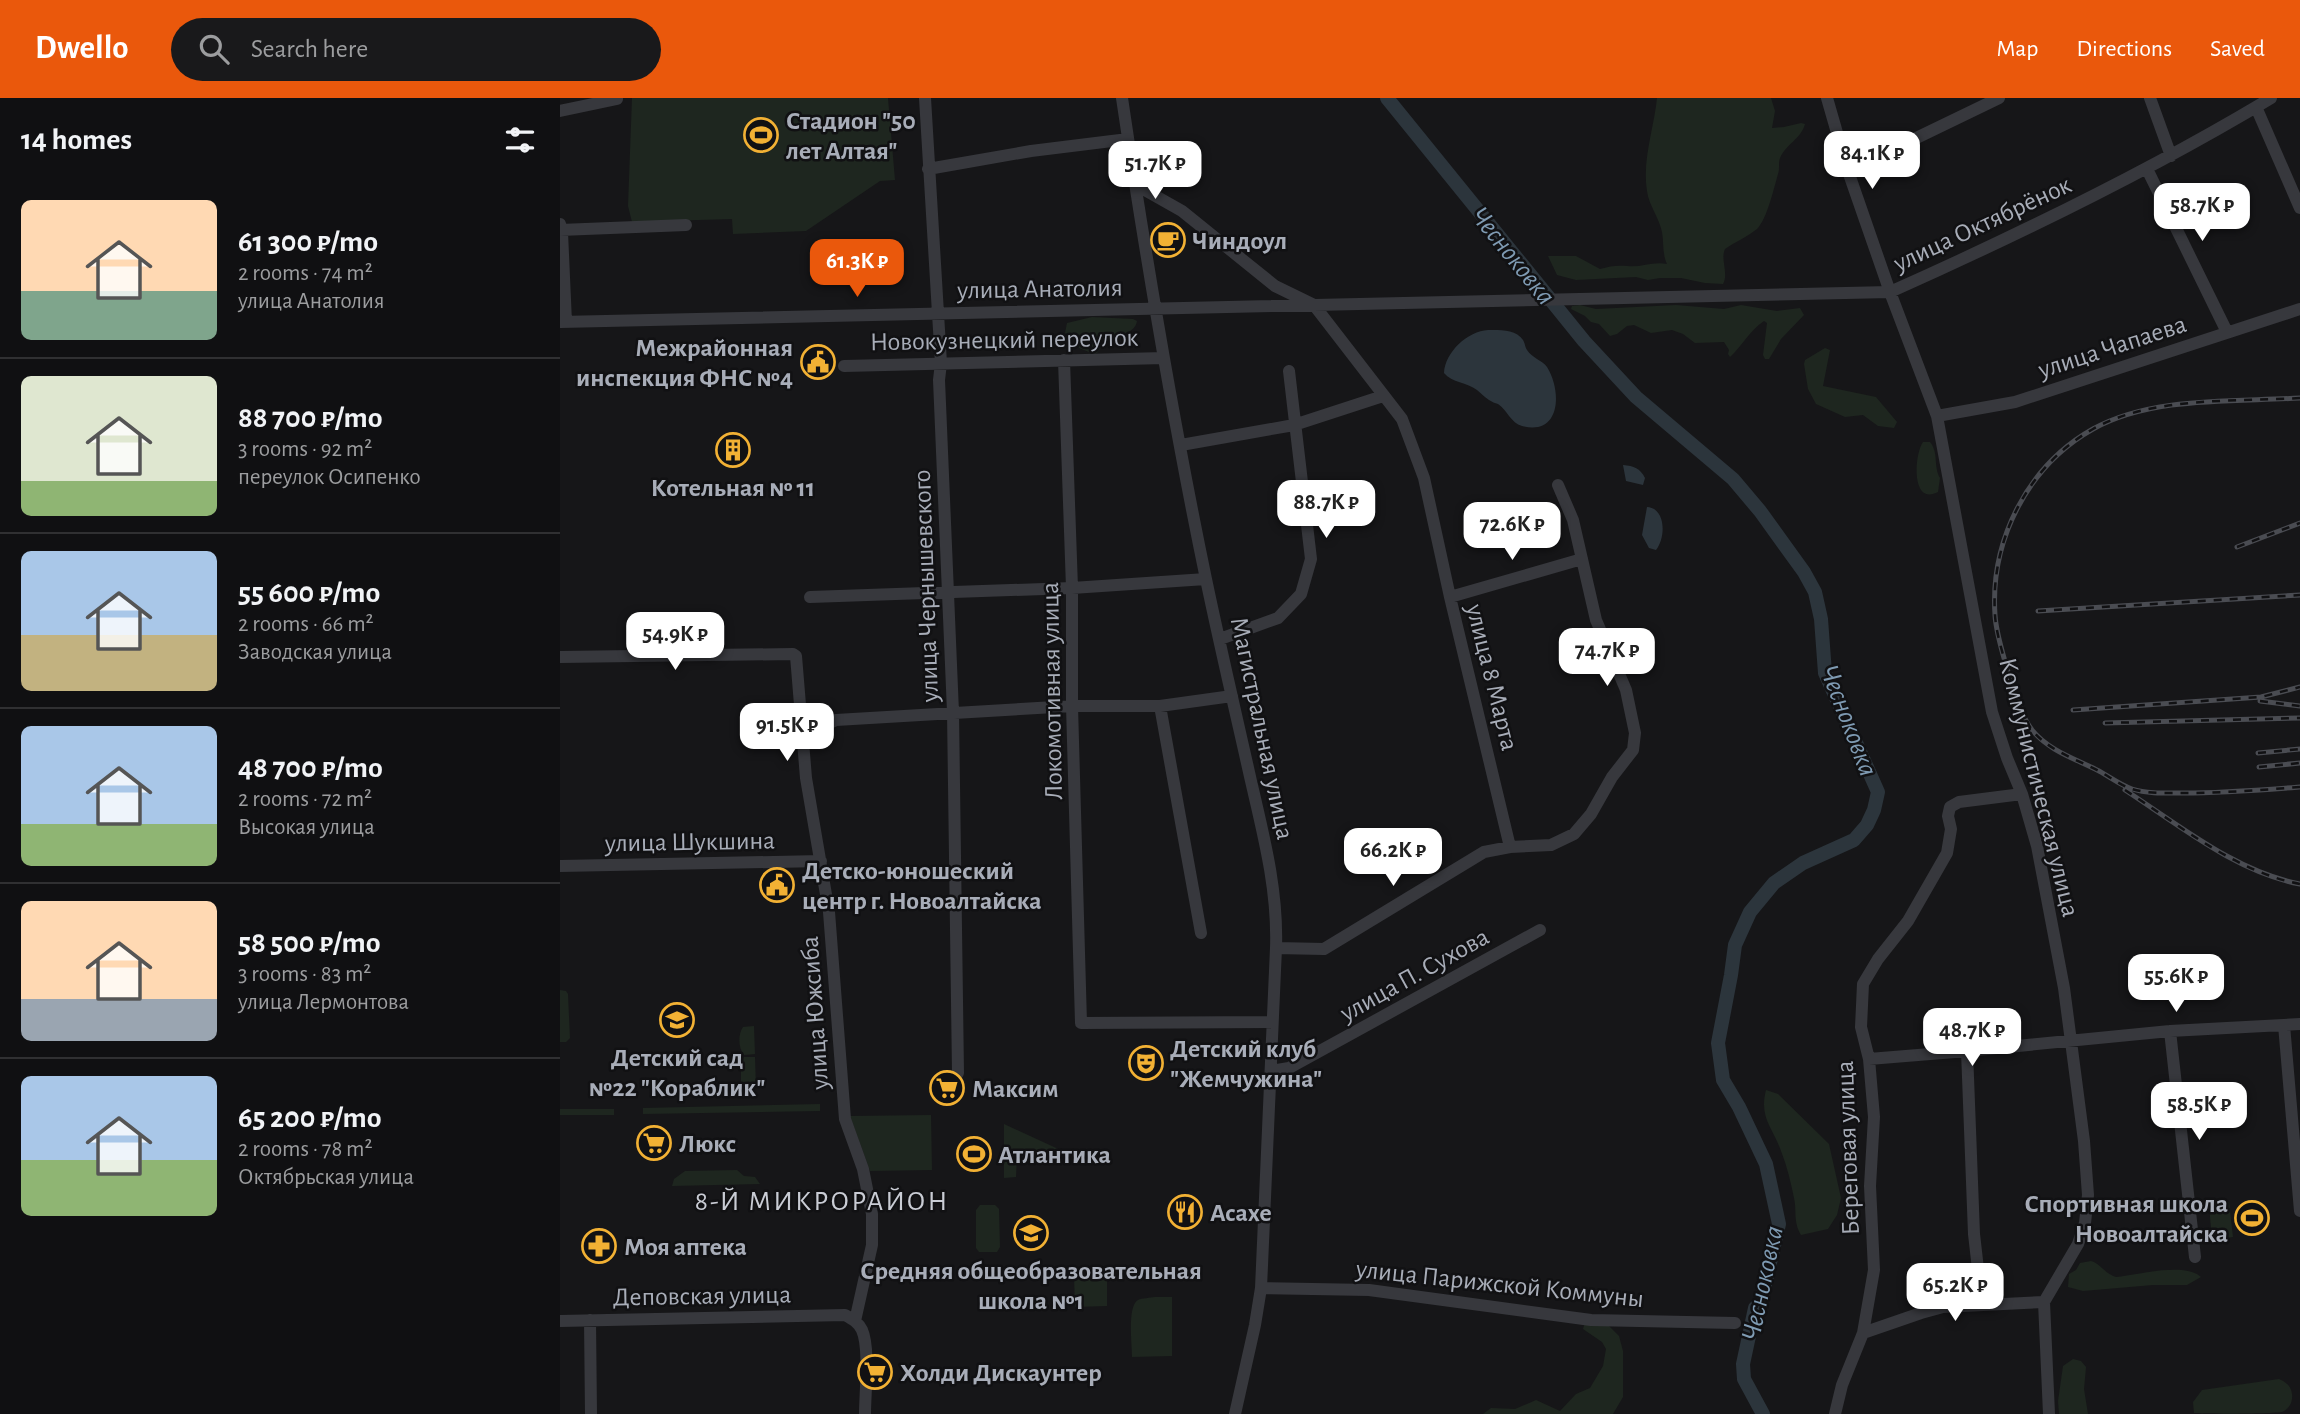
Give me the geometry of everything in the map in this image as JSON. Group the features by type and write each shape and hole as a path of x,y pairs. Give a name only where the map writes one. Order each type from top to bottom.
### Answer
{"street":[{"name":"улица Чернышевского","path":"925,98 941,363 939,380 953,712 958,1073"},
{"name":"Магистральная улица","path":"1122,98 1164,358 1206,579 1271,873 1277,922 1261,1288 1235,1414"},
{"name":"Коммунистическая улица","path":"1826,98 1847,171 1937,416 1992,712 2022,794 2042,870 2071,1040 2084,1142 2088,1212 2078,1244 2044,1302"},
{"path":"1847,171 1998,98"},
{"path":"2150,98 2171,156"},
{"name":"улица Октябрёнок","path":"1520,300 1890,292 2014,237 2147,169 2271,98"},
{"path":"560,111 617,99"},
{"path":"2256,107 2300,208"},
{"path":"928,169 1031,151 1128,139"},
{"path":"2147,169 2227,332"},
{"name":"улица 8 Марта","path":"1136,185 1182,211 1275,286 1314,305 1402,419 1424,478 1510,847"},
{"path":"563,322 561,229 686,225"},
{"name":"улица Анатолия","path":"563,322 1520,300"},
{"name":"улица Чапаева","path":"1937,416 2015,402 2300,309"},
{"name":"Новокузнецкий переулок","path":"844,366 1164,358"},
{"name":"Локомотивная улица","path":"1065,360 1081,1023 1272,1022"},
{"path":"1220,639 1278,618 1301,594 1311,559 1289,371"},
{"path":"1181,445 1294,425 1383,396"},
{"path":"1276,948 1324,949 1484,852 1510,847 1551,845 1574,834 1591,814 1612,777 1633,750 1635,733 1626,690 1596,620 1573,520 1558,485"},
{"path":"1450,597 1582,559"},
{"path":"810,597 1072,588 1206,579"},
{"name":"улица Южсиба","path":"560,657 796,656 806,778 829,912 845,1119 863,1169 872,1214 870,1253 850,1318 862,1330 865,1346 865,1414"},
{"path":"801,736 836,720 1072,706 1160,706 1232,696"},
{"path":"1160,706 1200,933"},
{"name":"Береговая улица","path":"1835,1414 1842,1385 1863,1333 1874,1270 1870,1186 1874,1117 1869,1059 1861,1027 1863,984 1878,959 1908,921 1947,853 1951,830 1948,816 1950,807 1959,802 2022,794"},
{"name":"улица Шукшина","path":"560,866 821,861"},
{"name":"улица П. Сухова","path":"1271,1071 1289,1069 1540,930"},
{"path":"1869,1059 2169,1031 2300,1024"},
{"path":"2284,1025 2300,1211"},
{"path":"2169,1031 2195,1257"},
{"path":"1967,1051 1974,1234 1982,1304"},
{"name":"улица Парижской Коммуны","path":"1261,1288 1369,1290 1591,1320 1735,1323"},
{"path":"1863,1333 1943,1307 2044,1302 2049,1414"},
{"name":"Деповская улица","path":"560,1321 850,1318"},
{"path":"590,1320 591,1414"}],"shaded area":[{"name":"Стадион \"50 лет Алтая\"","path":"632,98 888,98 895,180 880,181 806,231 733,234 732,219 632,222 628,206"},
{"path":"1657,98 1771,98 1775,111 1772,128 1805,124 1780,158 1779,172 1761,224 1725,249 1723,284 1681,278 1576,280 1557,275 1548,256 1576,256 1600,269 1667,264 1662,232 1648,196 1646,179 1647,156"},
{"path":"1676,305 1724,309 1741,305 1777,311 1800,308 1804,315 1781,339 1769,359 1765,359 1763,355 1767,323 1764,321 1730,357 1724,342 1695,343 1672,330 1651,333 1634,325 1610,336 1599,324 1571,309 1572,306 1596,309"},
{"path":"1092,317 1137,321 1134,328 1116,343 1102,346 1094,354 1079,348 1074,338 1065,333 1067,323"},
{"path":"1488,330 1507,331 1520,336 1529,353 1547,367 1552,377 1556,399 1551,418 1544,424 1535,427 1518,424 1498,404 1473,387 1451,379 1444,373 1448,358 1459,344 1473,334"},
{"path":"1825,348 1830,350 1823,386 1876,397 1897,422 1894,428 1878,426 1863,415 1845,417 1816,404 1808,389 1804,364 1805,360"},
{"path":"1923,442 1930,442 1933,446 1940,478 1938,492 1929,494 1923,492 1917,477 1918,457"},
{"path":"1623,465 1641,472 1645,478 1643,485 1626,481"},
{"path":"1647,507 1658,512 1661,518 1663,531 1656,550 1649,548 1642,535"},
{"path":"560,990 568,994 570,1038 566,1042 560,1042"},
{"path":"754,1026 755,1054 744,1055 740,1045 741,1030 743,1027"},
{"path":"744,1057 755,1057 756,1088 741,1089 741,1060"},
{"path":"1766,1090 1778,1094 1829,1144 1841,1198 1837,1215 1828,1229 1801,1235 1787,1169 1765,1115"},
{"path":"820,1104 820,1111 643,1114 643,1108"},
{"path":"560,1109 614,1109 614,1115 560,1115"},
{"path":"931,1115 932,1170 870,1171 850,1116"},
{"path":"1004,1124 1071,1156 1017,1157 1016,1177 1004,1178"},
{"path":"737,1170 744,1176 755,1177 760,1184 672,1186 674,1179 685,1171"},
{"path":"2229,1202 2233,1237 2212,1240 2209,1205"},
{"path":"980,1205 995,1205 999,1209 1000,1247 997,1252 979,1252 976,1248 976,1210"},
{"path":"2091,1261 2116,1277 2184,1270 2201,1277 2187,1285 2083,1291 2068,1287 2069,1274 2076,1270 2080,1263"},
{"path":"1107,1274 1107,1306 1075,1307 1074,1276"},
{"path":"1172,1297 1172,1356 1132,1357 1132,1310 1138,1300"},
{"path":"1585,1322 1609,1326 1619,1336 1623,1351 1623,1397 1613,1414 1483,1414 1491,1408 1515,1409 1536,1400 1560,1411 1576,1394 1590,1388 1603,1366 1606,1349 1602,1342 1583,1329"},
{"path":"2073,1359 2081,1361 2086,1367 2084,1389 2088,1414 2059,1414 2063,1366"},
{"path":"2279,1379 2288,1385 2292,1394 2290,1405 2282,1412 2194,1413 2193,1402 2202,1390"}],"waterway":[{"name":"Чесноковка","path":"1387,98 1584,341 1636,397 1733,479 1804,572 1815,592 1821,619 1825,673 1878,792 1867,825 1854,840 1803,863 1774,883 1750,912 1735,945 1718,1043 1723,1080 1766,1164 1779,1224 1761,1302 1755,1308 1743,1364 1744,1379 1763,1414"}],"railway":[{"path":"2300,398 2167,406 2116,418 2093,429 2049,463 2017,508 2006,533 1995,587 1997,629 2021,709 2032,730 2055,749 2123,785 2144,792 2213,792 2300,787"},
{"path":"2237,547 2300,523"},
{"path":"2038,611 2300,595"},
{"path":"2073,710 2261,697 2300,687"},
{"path":"2260,701 2300,706"},
{"path":"2105,723 2300,718"},
{"path":"2258,753 2300,749"},
{"path":"2259,767 2300,763"},
{"path":"2125,790 2231,858 2276,878 2300,884"}],"place":[{"name":"Стадион \"50 лет Алтая\"","path":"761,135"},
{"name":"Чиндоул","path":"1168,240"},
{"name":"Межрайонная инспекция ФНС №4","path":"818,362"},
{"name":"Котельная № 11","path":"733,450"},
{"name":"Детско-юношеский центр г. Новоалтайска","path":"777,885"},
{"name":"Детский сад №22 \"Кораблик\"","path":"677,1020"},
{"name":"Детский клуб \"Жемчужина\"","path":"1146,1063"},
{"name":"Максим","path":"947,1088"},
{"name":"Люкс","path":"654,1143"},
{"name":"Атлантика","path":"974,1154"},
{"name":"Асахе","path":"1185,1212"},
{"name":"Спортивная школа Новоалтайска","path":"2252,1218"},
{"name":"Средняя общеобразовательная школа №1","path":"1031,1233"},
{"name":"Моя аптека","path":"599,1246"},
{"name":"Холди Дискаунтер","path":"875,1372"}],"district":[{"name":"8-Й МИКРОРАЙОН","path":"822,1200"}]}
